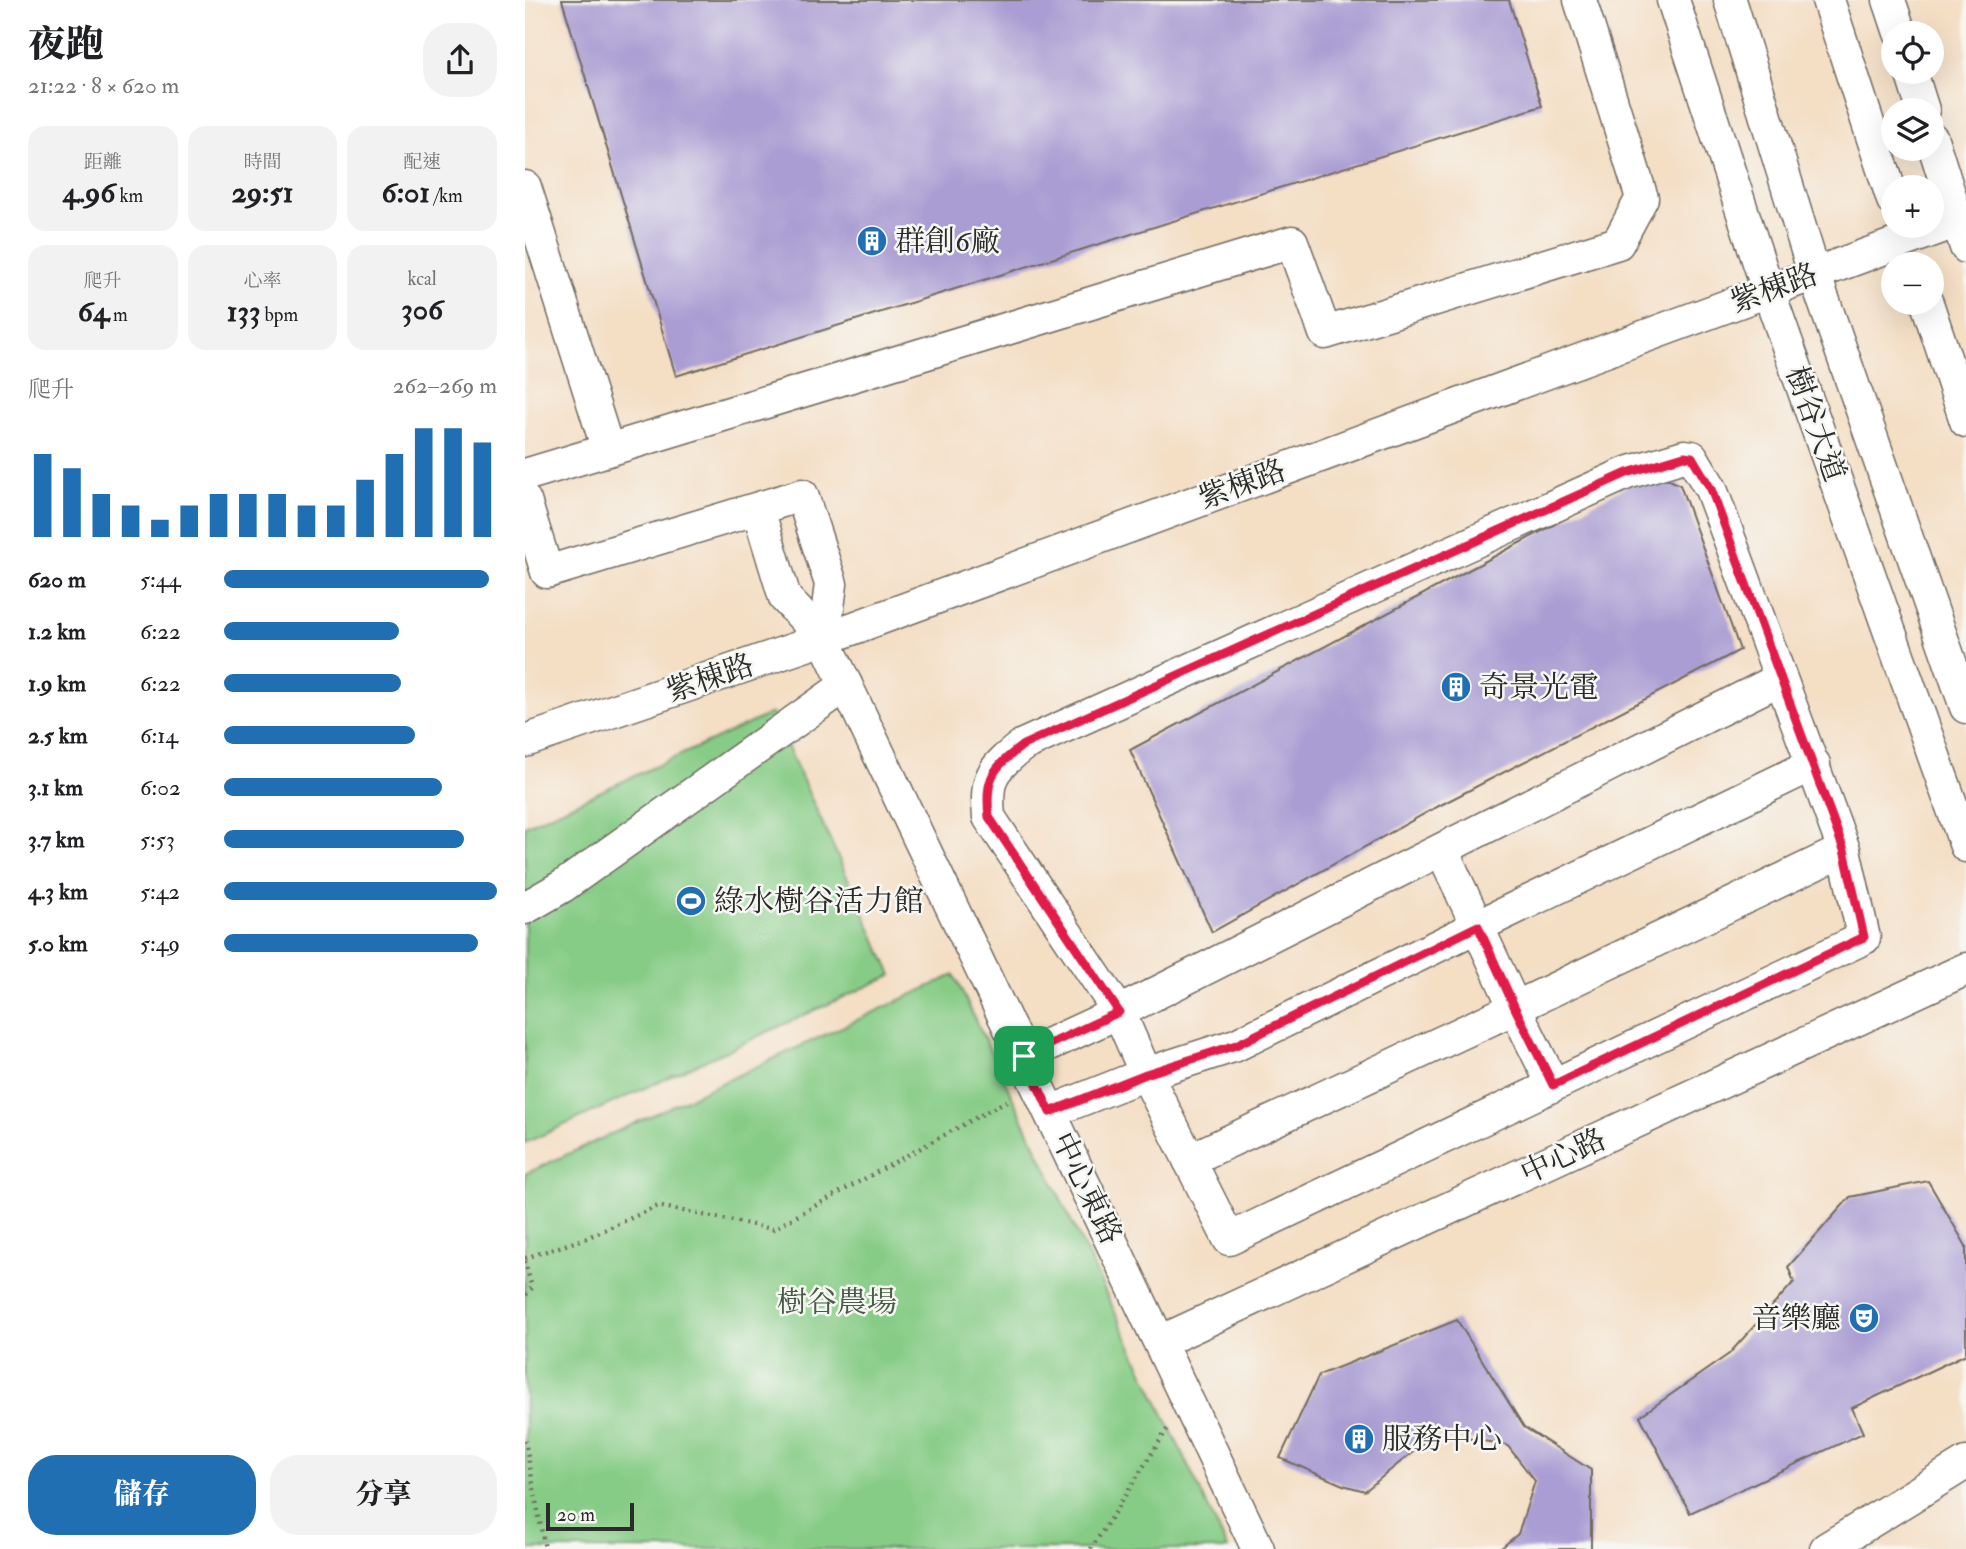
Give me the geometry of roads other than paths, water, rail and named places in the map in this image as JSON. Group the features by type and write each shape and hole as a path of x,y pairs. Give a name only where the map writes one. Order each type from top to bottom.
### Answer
{"street":[{"path":"525,475 1292,242 1325,333 1618,243 1642,198 1580,0"},
{"name":"樹谷大道","path":"1673,0 1768,290 1966,846"},
{"name":"樹谷大道","path":"1730,0 1814,273 1966,707"},
{"path":"1828,0 1885,175"},
{"path":"1889,0 1895,21"},
{"path":"1940,161 1963,228"},
{"path":"525,187 608,450"},
{"name":"紫棟路","path":"525,741 824,639 1814,273 1963,228"},
{"path":"1931,315 1966,421"},
{"path":"1684,456 1692,457 1711,489 1780,679 1844,850 1864,937 1229,1239 1146,1074 1119,1012 989,817 986,791 998,764 1023,745 1627,473 1684,456"},
{"path":"525,501 547,572 802,495 831,584 824,639"},
{"path":"758,509 785,598 824,639"},
{"name":"中心東路","path":"824,639 1258,1549"},
{"path":"1024,1056 1119,1012 1780,679"},
{"path":"525,908 563,886 846,685"},
{"path":"1050,1112 1146,1074 1236,1045 1814,764"},
{"path":"1442,850 1553,1085"},
{"path":"1189,1160 1844,850"},
{"name":"中心路","path":"1160,1342 1966,969"},
{"path":"1826,1549 1966,1463"}],"place":[{"name":"群創6廠","path":"872,241"},
{"name":"奇景光電","path":"1456,687"},
{"name":"綠水樹谷活力館","path":"691,901"},
{"name":"音樂廳","path":"1864,1318"},
{"name":"服務中心","path":"1359,1439"}],"park label":[{"name":"樹谷農場","path":"837,1302"}]}
